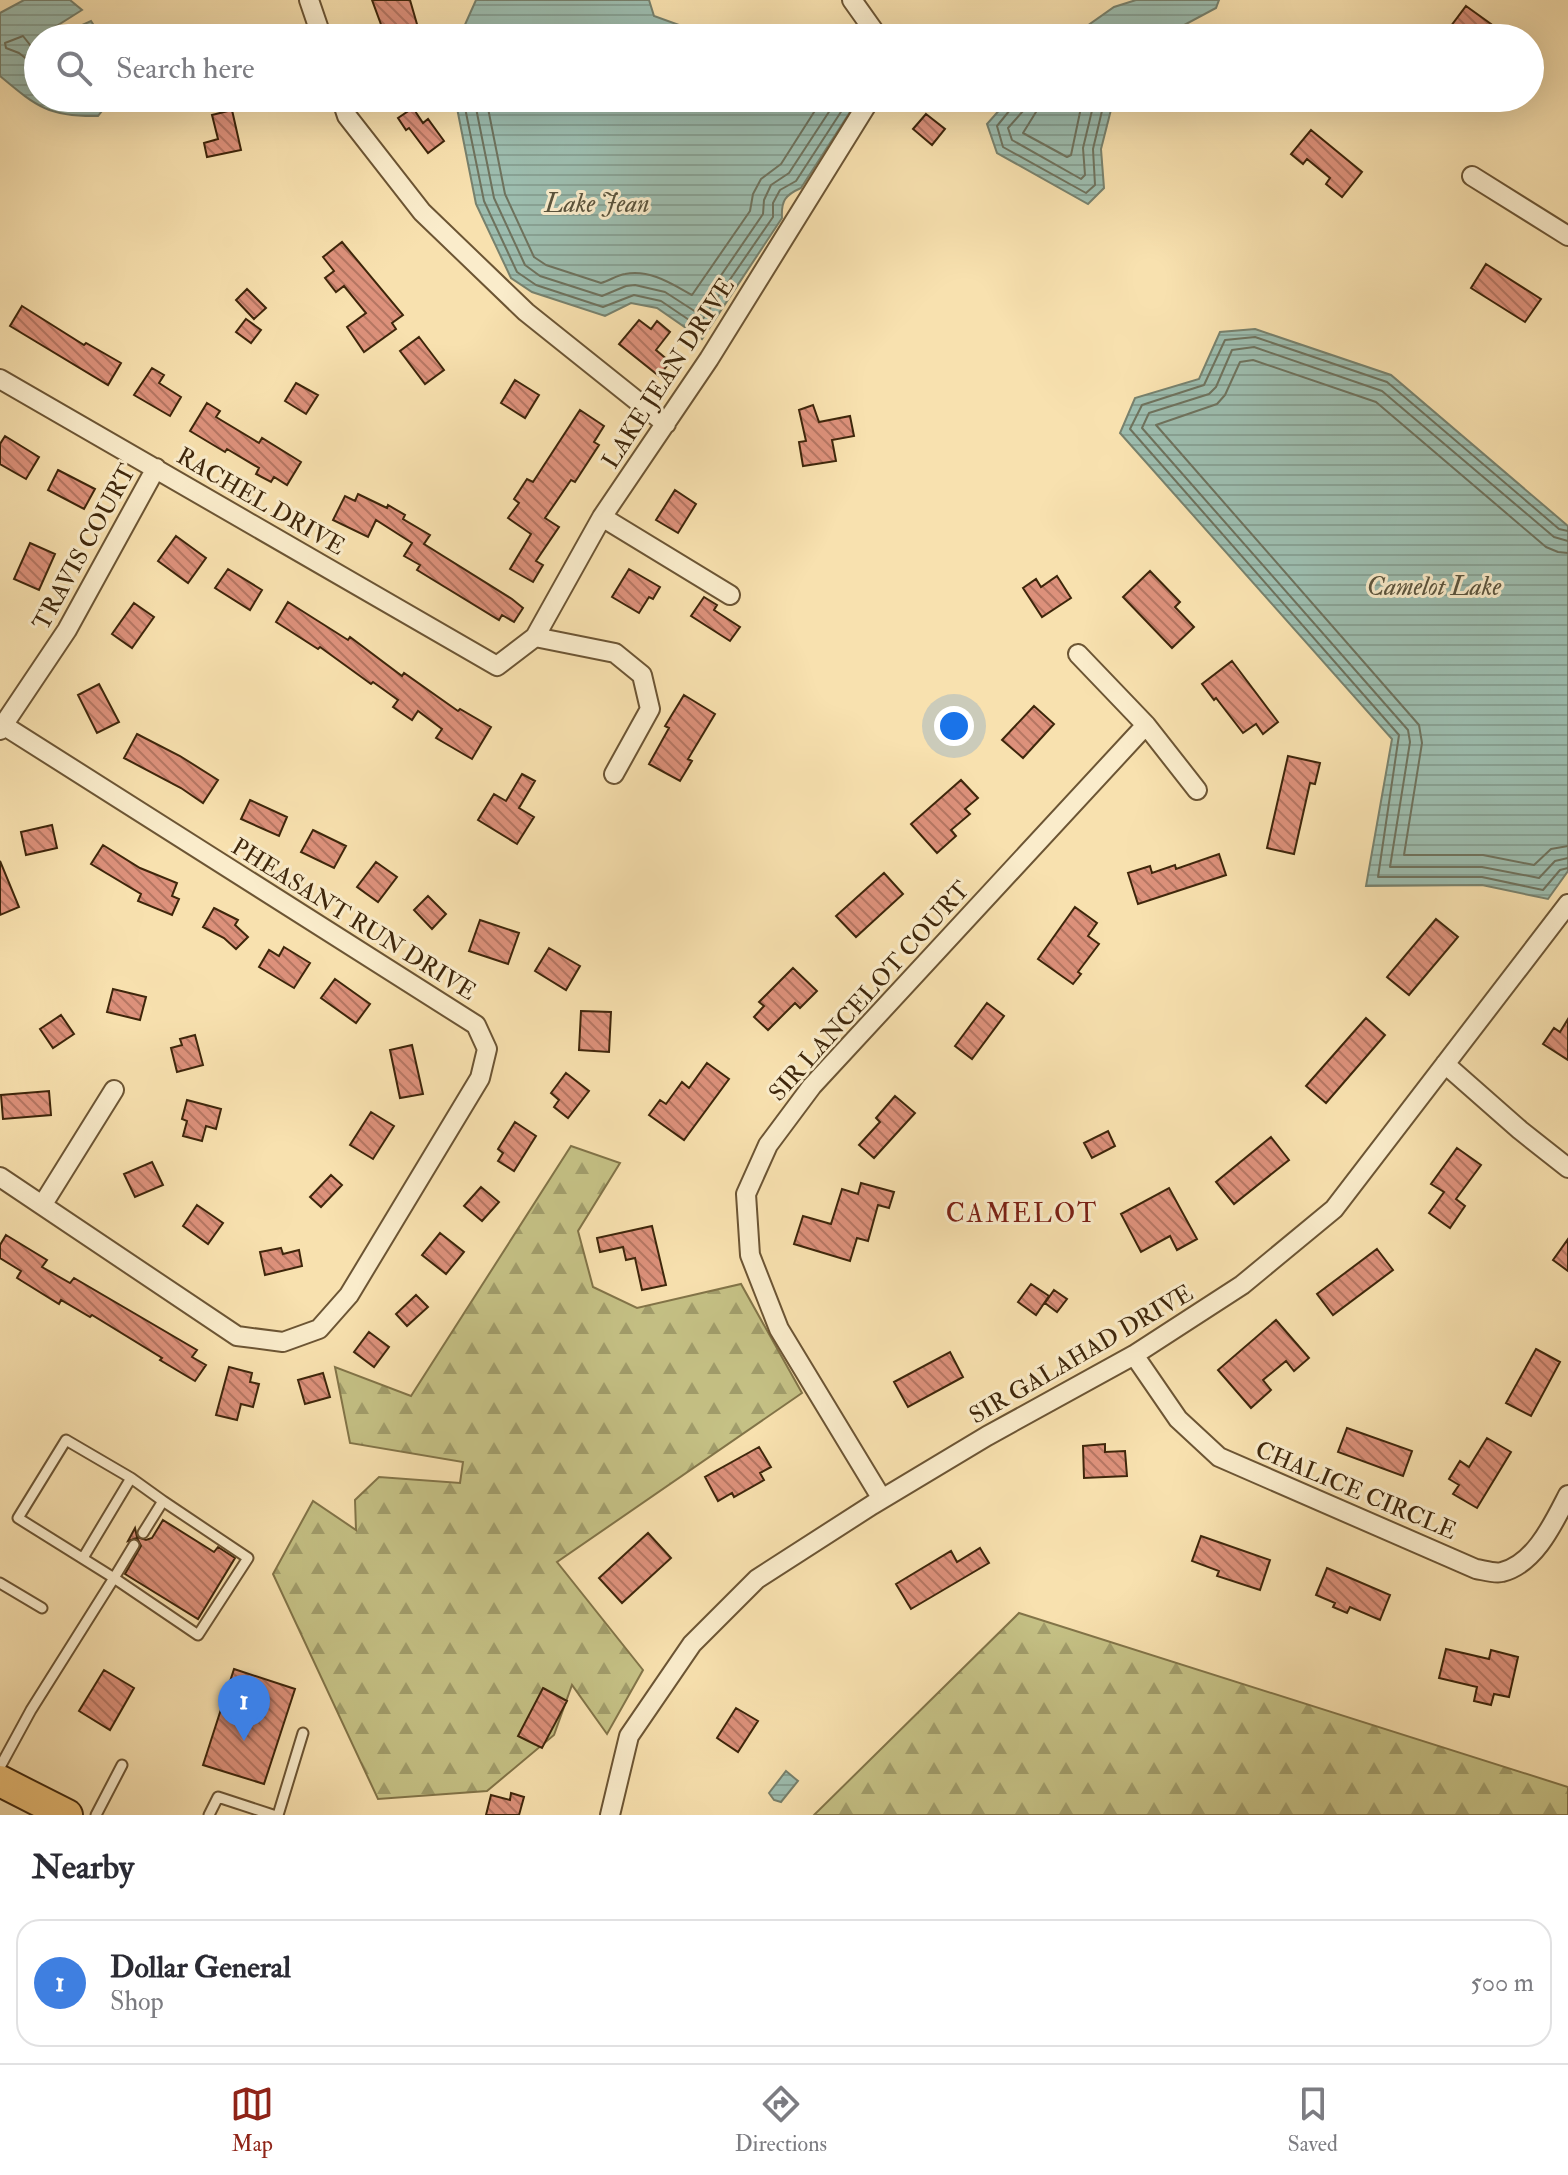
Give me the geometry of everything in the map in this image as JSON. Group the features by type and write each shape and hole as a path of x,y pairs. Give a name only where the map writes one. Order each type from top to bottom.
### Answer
{"main road":[{"path":"0,1781 67,1815"}],"street":[{"path":"309,0 317,24"},
{"path":"852,0 869,24"},
{"path":"346,112 422,212 526,312 666,424"},
{"name":"LAKE JEAN DRIVE","path":"497,666 535,637 602,517 666,424 862,112"},
{"path":"1472,176 1568,236"},
{"name":"RACHEL DRIVE","path":"0,379 497,666"},
{"name":"TRAVIS COURT","path":"1,726 67,630 156,468"},
{"path":"602,517 730,595"},
{"path":"535,637 615,653 642,675 650,709 614,774"},
{"path":"1078,654 1146,725 1197,790"},
{"name":"SIR LANCELOT COURT","path":"882,1499 779,1329 750,1255 746,1194 768,1145 812,1086 1146,725"},
{"name":"PHEASANT RUN DRIVE","path":"0,1177 237,1336 283,1342 319,1329 349,1295 480,1078 487,1049 476,1025 1,726"},
{"name":"SIR GALAHAD DRIVE","path":"610,1815 629,1736 692,1644 757,1579 987,1436 1134,1355 1242,1285 1334,1209 1568,904"},
{"path":"1445,1064 1568,1168"},
{"path":"43,1204 114,1090"},
{"name":"CHALICE CIRCLE","path":"1134,1355 1178,1419 1219,1457 1476,1569 1501,1573 1530,1556 1550,1530 1568,1495"}],"lane":[{"path":"66,1440 131,1478 163,1501 248,1558 198,1635 18,1518 66,1440"},
{"path":"83,1558 131,1478"},
{"path":"143,1533 163,1501"},
{"path":"0,1767 31,1710 134,1545"},
{"path":"0,1585 42,1608"},
{"path":"209,1815 218,1797 276,1815 303,1733"},
{"path":"96,1815 122,1765"}],"green space":[{"path":"571,1146 620,1163 578,1231 593,1287 637,1308 741,1284 802,1393 557,1562 643,1670 607,1734 572,1685 554,1735 487,1791 378,1799 273,1574 313,1501 356,1530 355,1500 379,1477 460,1483 463,1462 350,1443 335,1367 411,1396"},
{"path":"1019,1613 1568,1787 1568,1815 814,1815"}],"water":[{"path":"24,0 70,0 82,10 60,24 24,24 24,96 0,76 0,13"},
{"path":"476,0 649,0 654,16 676,24 465,24"},
{"path":"1136,0 1219,0 1216,8 1186,24 1090,24 1114,7"},
{"path":"55,112 101,112 98,116"},
{"name":"Lake Jean","path":"458,112 850,112 801,188 785,199 782,218 702,339 657,308 631,303 605,316 532,292 511,278 476,204"},
{"path":"998,112 1110,112 1101,149 1104,188 1088,204 997,153 987,124"},
{"name":"Camelot Lake","path":"1255,329 1391,375 1568,526 1568,871 1548,899 1482,885 1366,886 1392,739 1120,433 1135,398 1199,379 1220,332"},
{"path":"786,1771 798,1781 781,1802 774,1800 769,1793"}],"building":[{"path":"372,0 410,0 417,24 381,24"},
{"path":"1466,6 1491,24 1452,24"},
{"path":"232,112 241,150 207,157 204,143 218,139 212,115"},
{"path":"407,112 416,112 423,123 428,119 444,141 428,153 398,118"},
{"path":"926,114 945,129 932,145 913,129"},
{"path":"1311,130 1362,172 1342,197 1326,184 1330,178 1307,159 1303,164 1291,154"},
{"path":"342,242 403,315 392,323 396,329 364,352 347,327 366,313 344,286 336,292 325,278 334,271 323,257"},
{"path":"1486,264 1541,299 1525,322 1471,288"},
{"path":"247,289 266,308 254,319 236,300"},
{"path":"22,306 84,345 86,343 121,363 108,385 10,326"},
{"path":"246,319 261,330 251,343 236,332"},
{"path":"639,320 651,329 657,321 670,332 656,350 670,362 659,376 619,344"},
{"path":"419,337 444,370 425,384 400,351"},
{"path":"152,368 164,375 159,383 181,397 170,416 134,395"},
{"path":"515,380 539,395 525,418 501,403"},
{"path":"296,383 318,395 306,414 285,401"},
{"path":"207,403 220,411 216,417 259,443 262,438 301,462 287,485 274,477 271,482 256,474 259,468 190,431"},
{"path":"813,405 819,422 850,416 854,436 832,440 836,461 803,466 799,442 806,441 799,410"},
{"path":"580,410 604,426 594,442 599,445 575,482 571,480 545,518 559,527 536,561 543,565 533,582 510,569 531,534 508,518 519,503 514,499 527,479 533,482"},
{"path":"5,436 39,457 26,479 0,464 0,444"},
{"path":"58,470 95,489 84,509 48,490"},
{"path":"675,490 696,504 678,533 656,520"},
{"path":"358,494 405,515 403,519 430,535 424,544 523,608 514,622 502,615 499,620 417,570 420,565 404,556 412,543 376,520 368,537 333,520 345,496 355,501"},
{"path":"176,536 206,558 188,583 158,561"},
{"path":"30,543 55,554 39,590 14,579"},
{"path":"228,569 262,590 250,610 215,588"},
{"path":"629,569 660,587 639,613 612,597"},
{"path":"1150,571 1180,602 1175,607 1194,627 1172,648 1123,597"},
{"path":"1057,576 1071,598 1042,617 1023,588 1036,579 1041,587"},
{"path":"704,597 717,605 714,610 740,627 730,641 691,616"},
{"path":"288,602 348,640 350,637 402,676 404,673 458,711 460,709 491,727 472,759 436,738 442,729 418,711 412,720 393,707 398,700 320,647 318,649 276,622"},
{"path":"134,603 154,617 132,648 112,634"},
{"path":"1232,661 1278,722 1263,734 1256,724 1243,733 1202,684"},
{"path":"99,684 119,722 97,733 78,695"},
{"path":"684,695 715,714 688,759 692,761 680,781 649,764 669,728 665,726"},
{"path":"1034,706 1054,724 1023,758 1002,740"},
{"path":"137,734 218,780 203,803 124,758"},
{"path":"1288,756 1320,763 1315,784 1310,783 1294,854 1267,848"},
{"path":"522,774 535,781 519,808 534,817 517,844 478,820 494,794 506,801"},
{"path":"961,780 978,798 965,809 970,814 951,830 956,836 937,853 911,824"},
{"path":"250,800 287,817 279,836 241,819"},
{"path":"52,825 57,848 26,855 21,832"},
{"path":"313,830 346,846 334,868 301,852"},
{"path":"103,845 140,868 177,883 172,896 179,899 172,915 138,901 141,894 91,864"},
{"path":"1219,854 1226,875 1138,904 1128,873 1150,866 1152,873 1175,865 1176,869"},
{"path":"0,861 19,907 0,915"},
{"path":"376,862 397,877 378,902 357,887"},
{"path":"884,873 903,894 856,937 836,916"},
{"path":"428,896 446,914 432,929 414,910"},
{"path":"1075,907 1097,923 1088,936 1099,944 1073,984 1038,959"},
{"path":"214,908 238,920 235,925 248,937 236,949 224,938 203,927"},
{"path":"1436,919 1458,937 1409,995 1387,977"},
{"path":"480,920 519,933 508,964 469,951"},
{"path":"284,947 310,963 294,988 259,967 269,950 279,956"},
{"path":"549,948 580,966 566,990 535,971"},
{"path":"793,968 817,991 800,1008 795,1003 768,1030 754,1017 764,1006 759,1002"},
{"path":"335,979 370,1004 356,1023 321,998"},
{"path":"113,989 146,997 140,1020 107,1012"},
{"path":"987,1003 1004,1016 972,1059 955,1046"},
{"path":"581,1011 611,1012 609,1052 579,1050"},
{"path":"61,1015 74,1034 53,1048 40,1029"},
{"path":"1366,1018 1385,1035 1326,1103 1306,1086"},
{"path":"1568,1019 1568,1060 1543,1044 1554,1028 1560,1032"},
{"path":"195,1035 203,1065 177,1072 171,1048 182,1045 180,1039"},
{"path":"412,1045 423,1094 400,1098 390,1050"},
{"path":"707,1063 729,1079 684,1140 649,1115 660,1100 666,1104 682,1082 689,1088"},
{"path":"566,1073 589,1091 568,1118 554,1107 559,1100 551,1093"},
{"path":"49,1091 51,1115 3,1119 1,1095"},
{"path":"895,1096 915,1113 874,1158 859,1145 880,1122 876,1118"},
{"path":"187,1100 221,1109 216,1129 206,1126 202,1141 183,1136 187,1121 182,1119"},
{"path":"371,1112 394,1126 373,1159 350,1145"},
{"path":"515,1122 536,1136 514,1171 498,1161 503,1153 498,1149"},
{"path":"1108,1131 1115,1146 1092,1158 1084,1143"},
{"path":"1271,1137 1289,1160 1234,1204 1216,1182"},
{"path":"1457,1148 1481,1165 1456,1199 1465,1206 1450,1228 1429,1213 1444,1192 1431,1184"},
{"path":"152,1162 163,1185 135,1197 124,1174"},
{"path":"331,1175 342,1185 321,1207 310,1197"},
{"path":"861,1183 894,1192 889,1208 878,1205 868,1241 857,1238 850,1261 794,1244 803,1216 831,1224 842,1189 858,1194"},
{"path":"481,1187 499,1202 482,1221 464,1206"},
{"path":"1169,1188 1197,1239 1177,1250 1170,1236 1141,1252 1121,1214"},
{"path":"197,1205 223,1223 208,1244 183,1226"},
{"path":"652,1226 666,1285 642,1290 635,1258 626,1260 623,1247 600,1252 597,1238"},
{"path":"440,1233 464,1252 446,1274 422,1255"},
{"path":"6,1235 47,1260 42,1267 70,1283 74,1278 197,1350 192,1357 206,1365 195,1381 92,1315 90,1317 61,1300 59,1304 17,1278 21,1271 0,1258 0,1245"},
{"path":"1568,1239 1568,1271 1553,1260"},
{"path":"281,1248 283,1254 299,1250 302,1266 265,1275 260,1252"},
{"path":"1377,1249 1393,1270 1333,1315 1317,1294"},
{"path":"1031,1284 1049,1296 1036,1315 1018,1302"},
{"path":"1054,1290 1067,1299 1057,1312 1045,1303"},
{"path":"416,1295 428,1307 407,1326 396,1314"},
{"path":"1276,1320 1309,1358 1294,1371 1286,1361 1263,1380 1271,1390 1251,1408 1218,1370"},
{"path":"369,1332 389,1347 374,1367 354,1352"},
{"path":"1536,1349 1560,1362 1531,1416 1506,1403"},
{"path":"950,1352 963,1377 908,1407 894,1382"},
{"path":"229,1367 252,1373 250,1382 259,1384 253,1407 241,1404 237,1420 216,1415"},
{"path":"323,1373 330,1397 305,1404 298,1380"},
{"path":"1347,1428 1412,1451 1403,1476 1338,1452"},
{"path":"1487,1438 1511,1452 1477,1508 1453,1494 1459,1485 1449,1479 1460,1461 1469,1467"},
{"path":"1105,1444 1105,1452 1125,1451 1127,1476 1084,1478 1083,1446"},
{"path":"759,1447 771,1467 760,1473 764,1480 734,1497 732,1493 718,1501 705,1477"},
{"path":"163,1520 214,1552 218,1547 235,1558 198,1619 125,1574 141,1546 137,1538 128,1541 135,1528 137,1537 146,1540 152,1538"},
{"path":"648,1533 671,1558 622,1603 599,1578"},
{"path":"1201,1536 1270,1560 1260,1590 1217,1576 1219,1571 1192,1561"},
{"path":"980,1548 989,1563 911,1609 896,1584 951,1551 957,1562"},
{"path":"1327,1568 1390,1595 1380,1620 1350,1607 1347,1613 1333,1607 1335,1603 1316,1595"},
{"path":"1446,1649 1489,1659 1491,1650 1518,1657 1509,1697 1494,1694 1491,1705 1474,1701 1477,1687 1439,1678"},
{"path":"234,1669 295,1689 264,1784 203,1765"},
{"path":"104,1670 134,1688 110,1730 79,1711"},
{"path":"543,1688 567,1701 542,1748 518,1736"},
{"path":"736,1708 758,1721 738,1752 717,1738"},
{"path":"511,1793 524,1797 519,1815 486,1815 491,1795 510,1800"}],"place":[{"name":"Dollar General","path":"244,1741"}],"district":[{"name":"CAMELOT","path":"1022,1213"}]}
